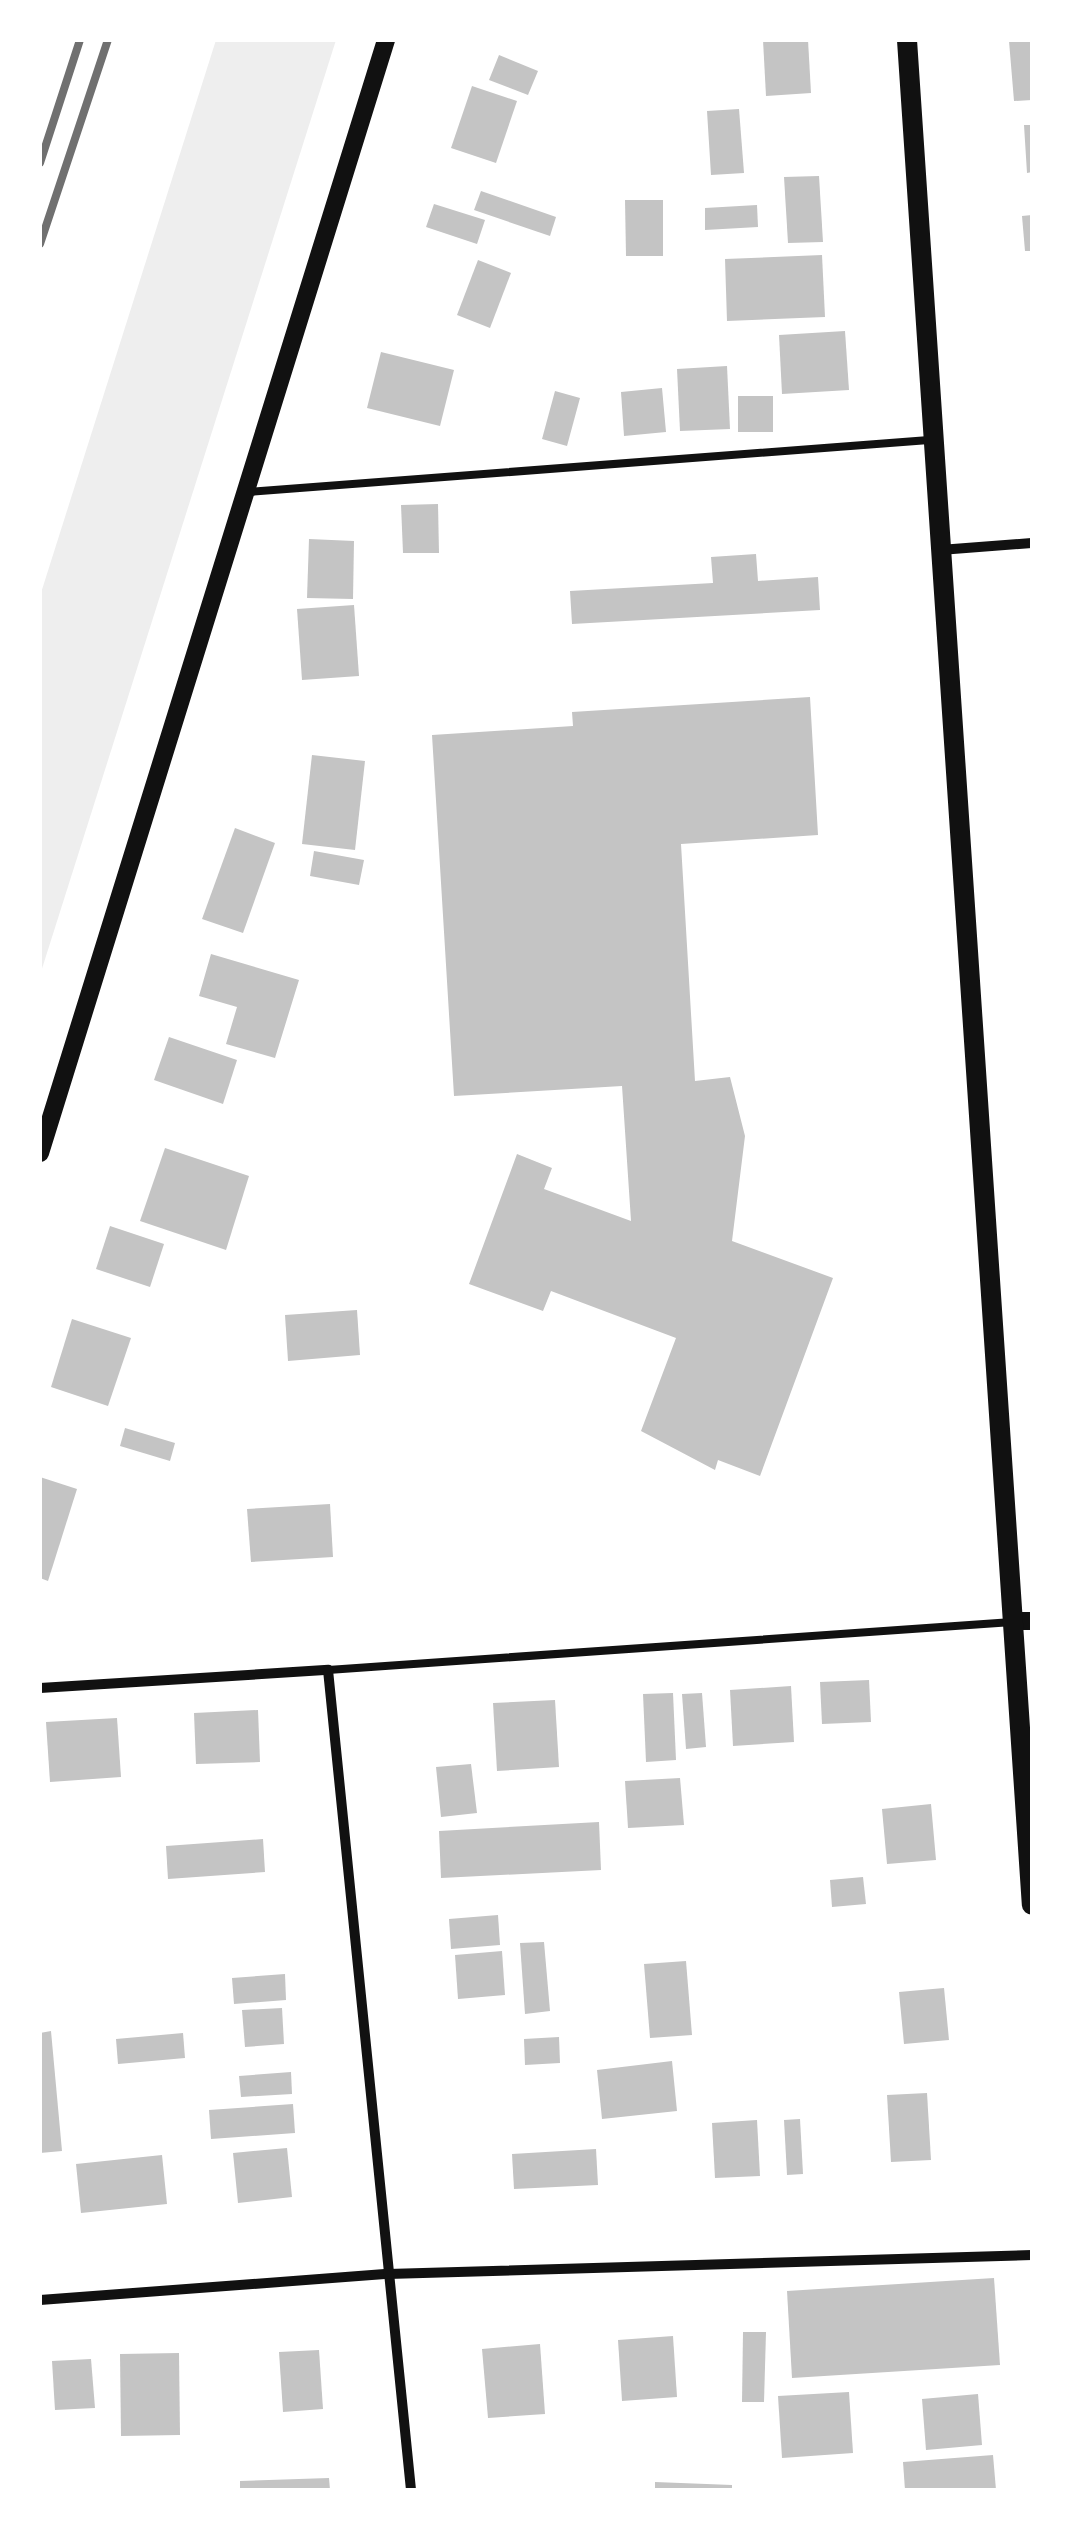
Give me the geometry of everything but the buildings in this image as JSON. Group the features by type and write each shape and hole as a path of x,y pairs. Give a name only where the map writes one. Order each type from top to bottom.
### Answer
{"main road":[{"path":"907,40 929,440 1024,1621 1032,1905"}],"street":[{"path":"40,1153 386,40"},
{"path":"940,550 1032,543"},
{"path":"40,1688 328,1670 411,2490"},
{"path":"40,2300 388,2274 1032,2254"}],"lane":[{"path":"244,492 929,440"},
{"path":"328,1670 1024,1621"}],"shaded area":[{"path":"216,40 336,40 40,975 40,596"}],"railway":[{"path":"40,163 80,40"},
{"path":"40,244 108,40"}]}
